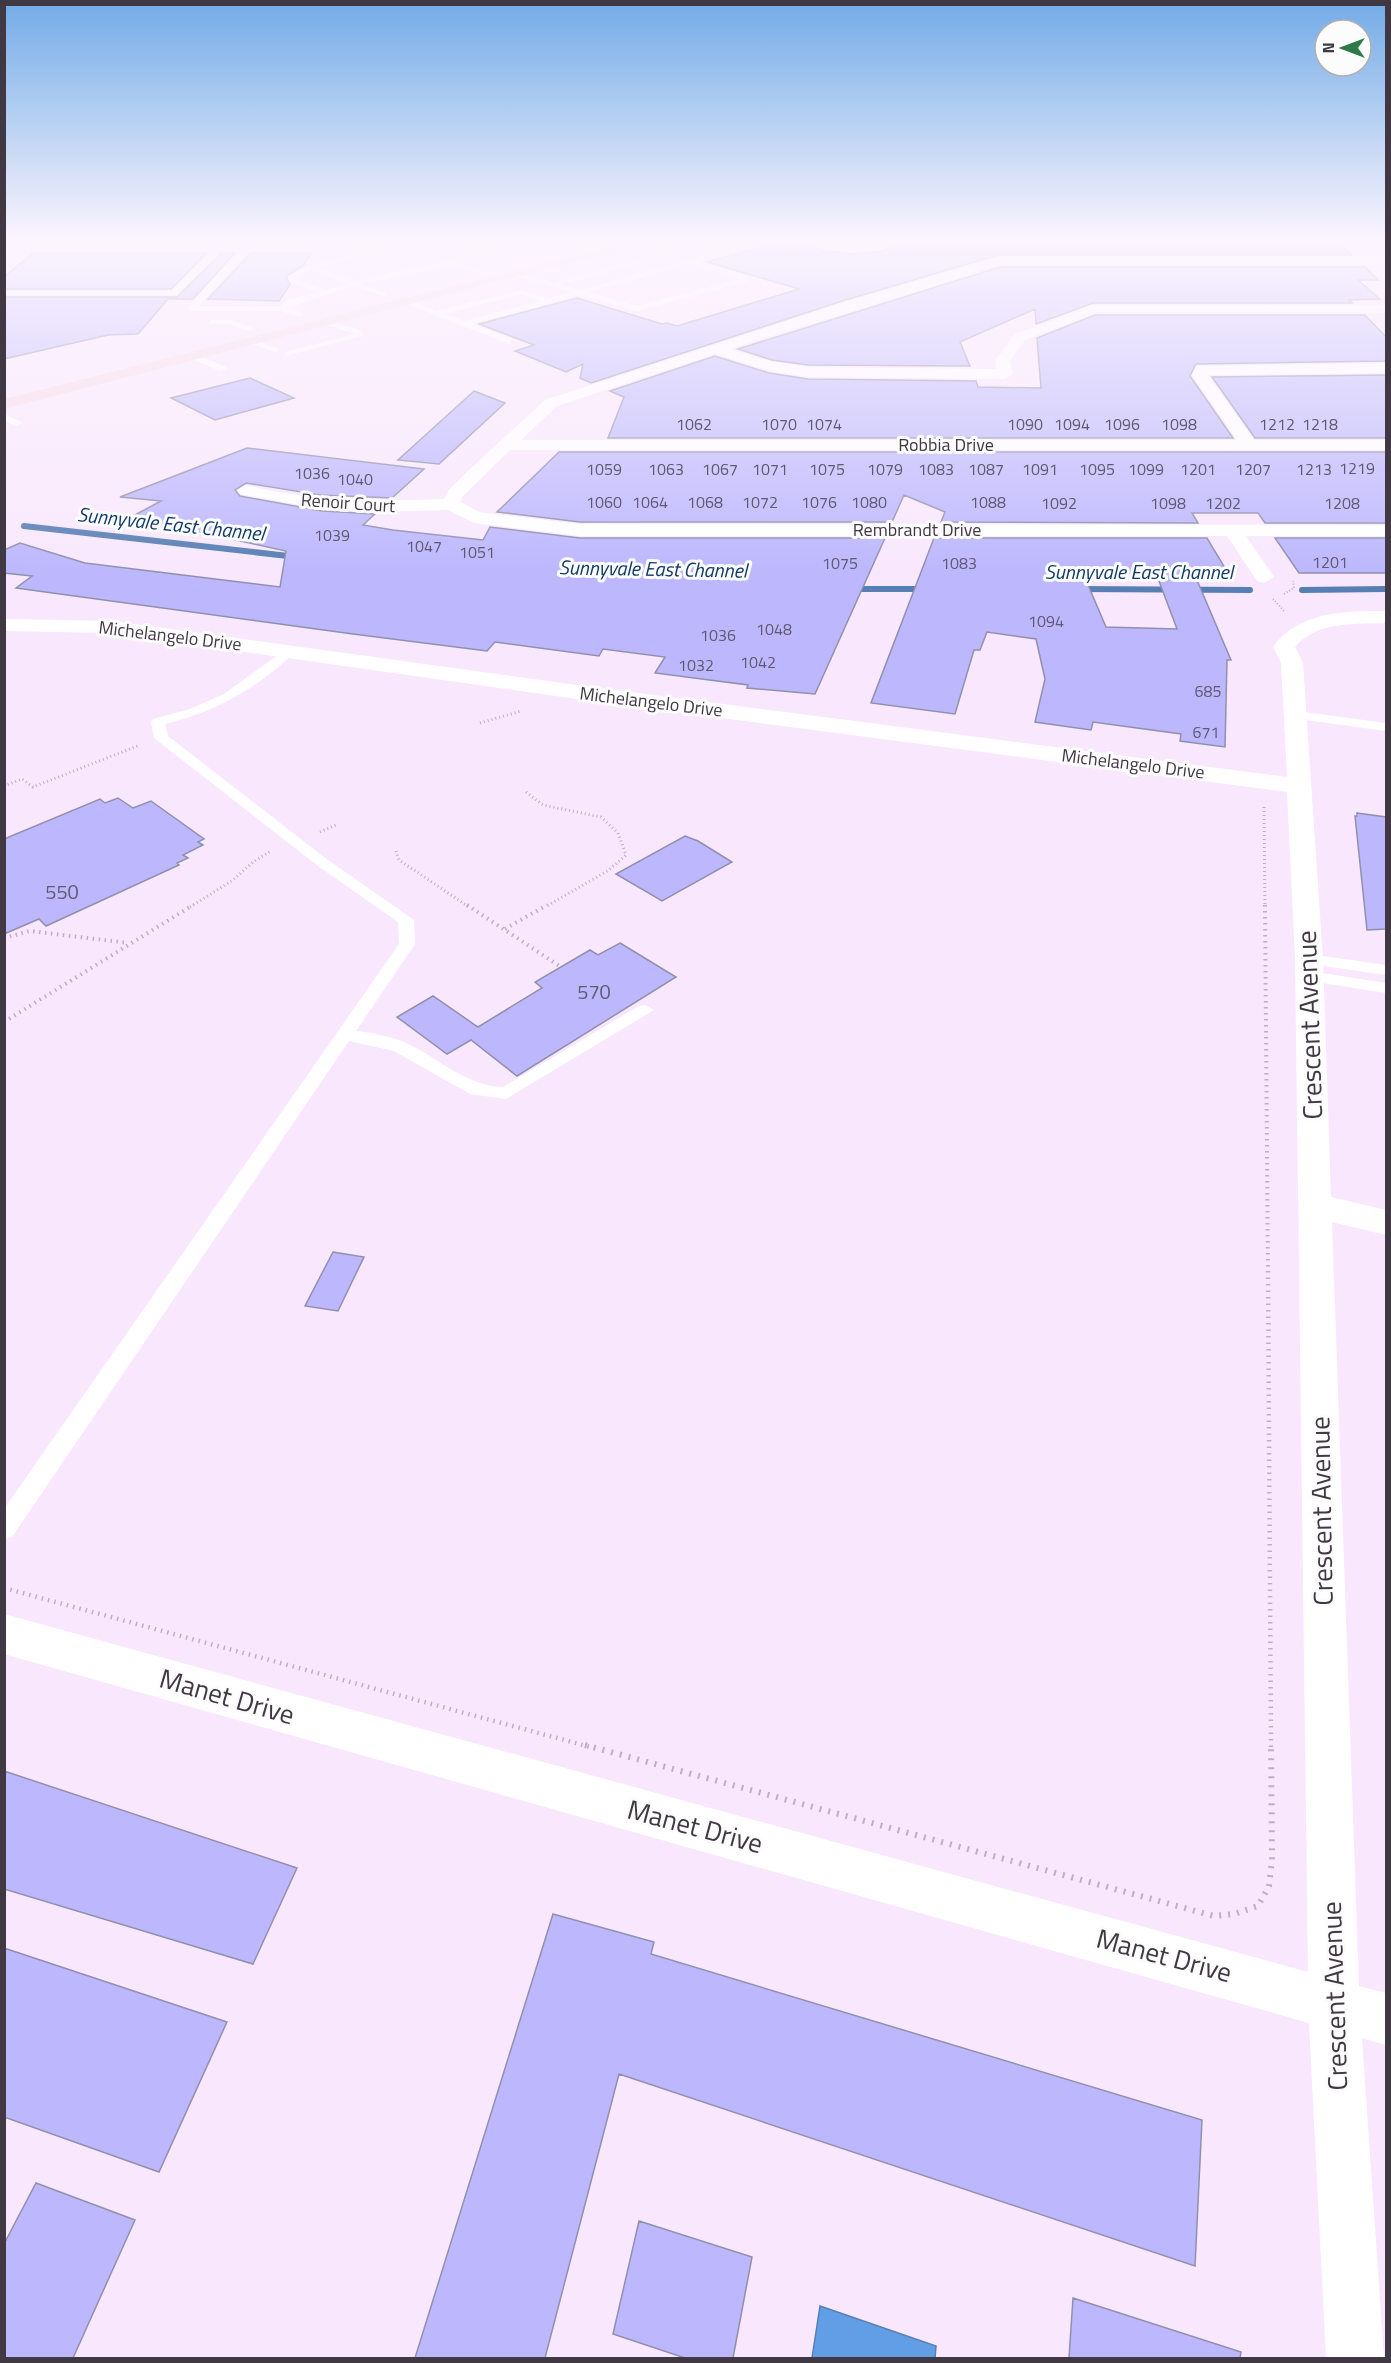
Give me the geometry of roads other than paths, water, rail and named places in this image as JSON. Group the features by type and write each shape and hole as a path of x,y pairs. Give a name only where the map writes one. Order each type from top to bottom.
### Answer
{"main road":[{"path":"4,389 176,351"},
{"path":"4,404 206,351"}],"street":[{"path":"451,504 454,495 552,403 707,351"},
{"path":"721,351 770,366 808,372 1005,374 1002,361 1010,351"},
{"path":"1249,445 1200,375 1201,369 1386,368"},
{"name":"Robbia Drive","path":"506,445 1386,445"},
{"name":"Renoir Court","path":"246,490 268,496 376,508 451,504"},
{"name":"Rembrandt Drive","path":"451,504 474,517 580,530 1386,531"},
{"path":"1233,531 1264,577"},
{"path":"1325,629 1350,619 1386,617"},
{"name":"Michelangelo Drive","path":"4,625 112,627 591,694 1298,786"},
{"path":"1325,629 1386,629"},
{"name":"Crescent Avenue","path":"1325,629 1314,643 1292,663 1309,967 1334,2003 1355,2358"},
{"path":"1316,1206 1386,1222"},
{"name":"Manet Drive","path":"4,1635 1386,2019"}],"lane":[{"path":"288,354 298,351"},
{"path":"193,356 223,369"},
{"path":"4,417 17,423"},
{"path":"4,1528 407,944 406,920 296,842 161,738 158,722 186,716 231,697 273,667 289,651"},
{"path":"1296,715 1386,727"},
{"path":"1309,967 1386,970"},
{"path":"1309,967 1386,988"},
{"path":"345,1035 381,1040 401,1047 453,1079 489,1095 506,1093 645,1010"}],"water":[{"path":"820,2306 936,2346 935,2358 812,2358"}],"waterway":[{"name":"Sunnyvale East Channel","path":"24,526 297,557"},
{"name":"Sunnyvale East Channel","path":"848,589 928,589"},
{"name":"Sunnyvale East Channel","path":"1076,589 1250,590"},
{"name":"Sunnyvale East Channel","path":"1302,590 1386,589"}]}
